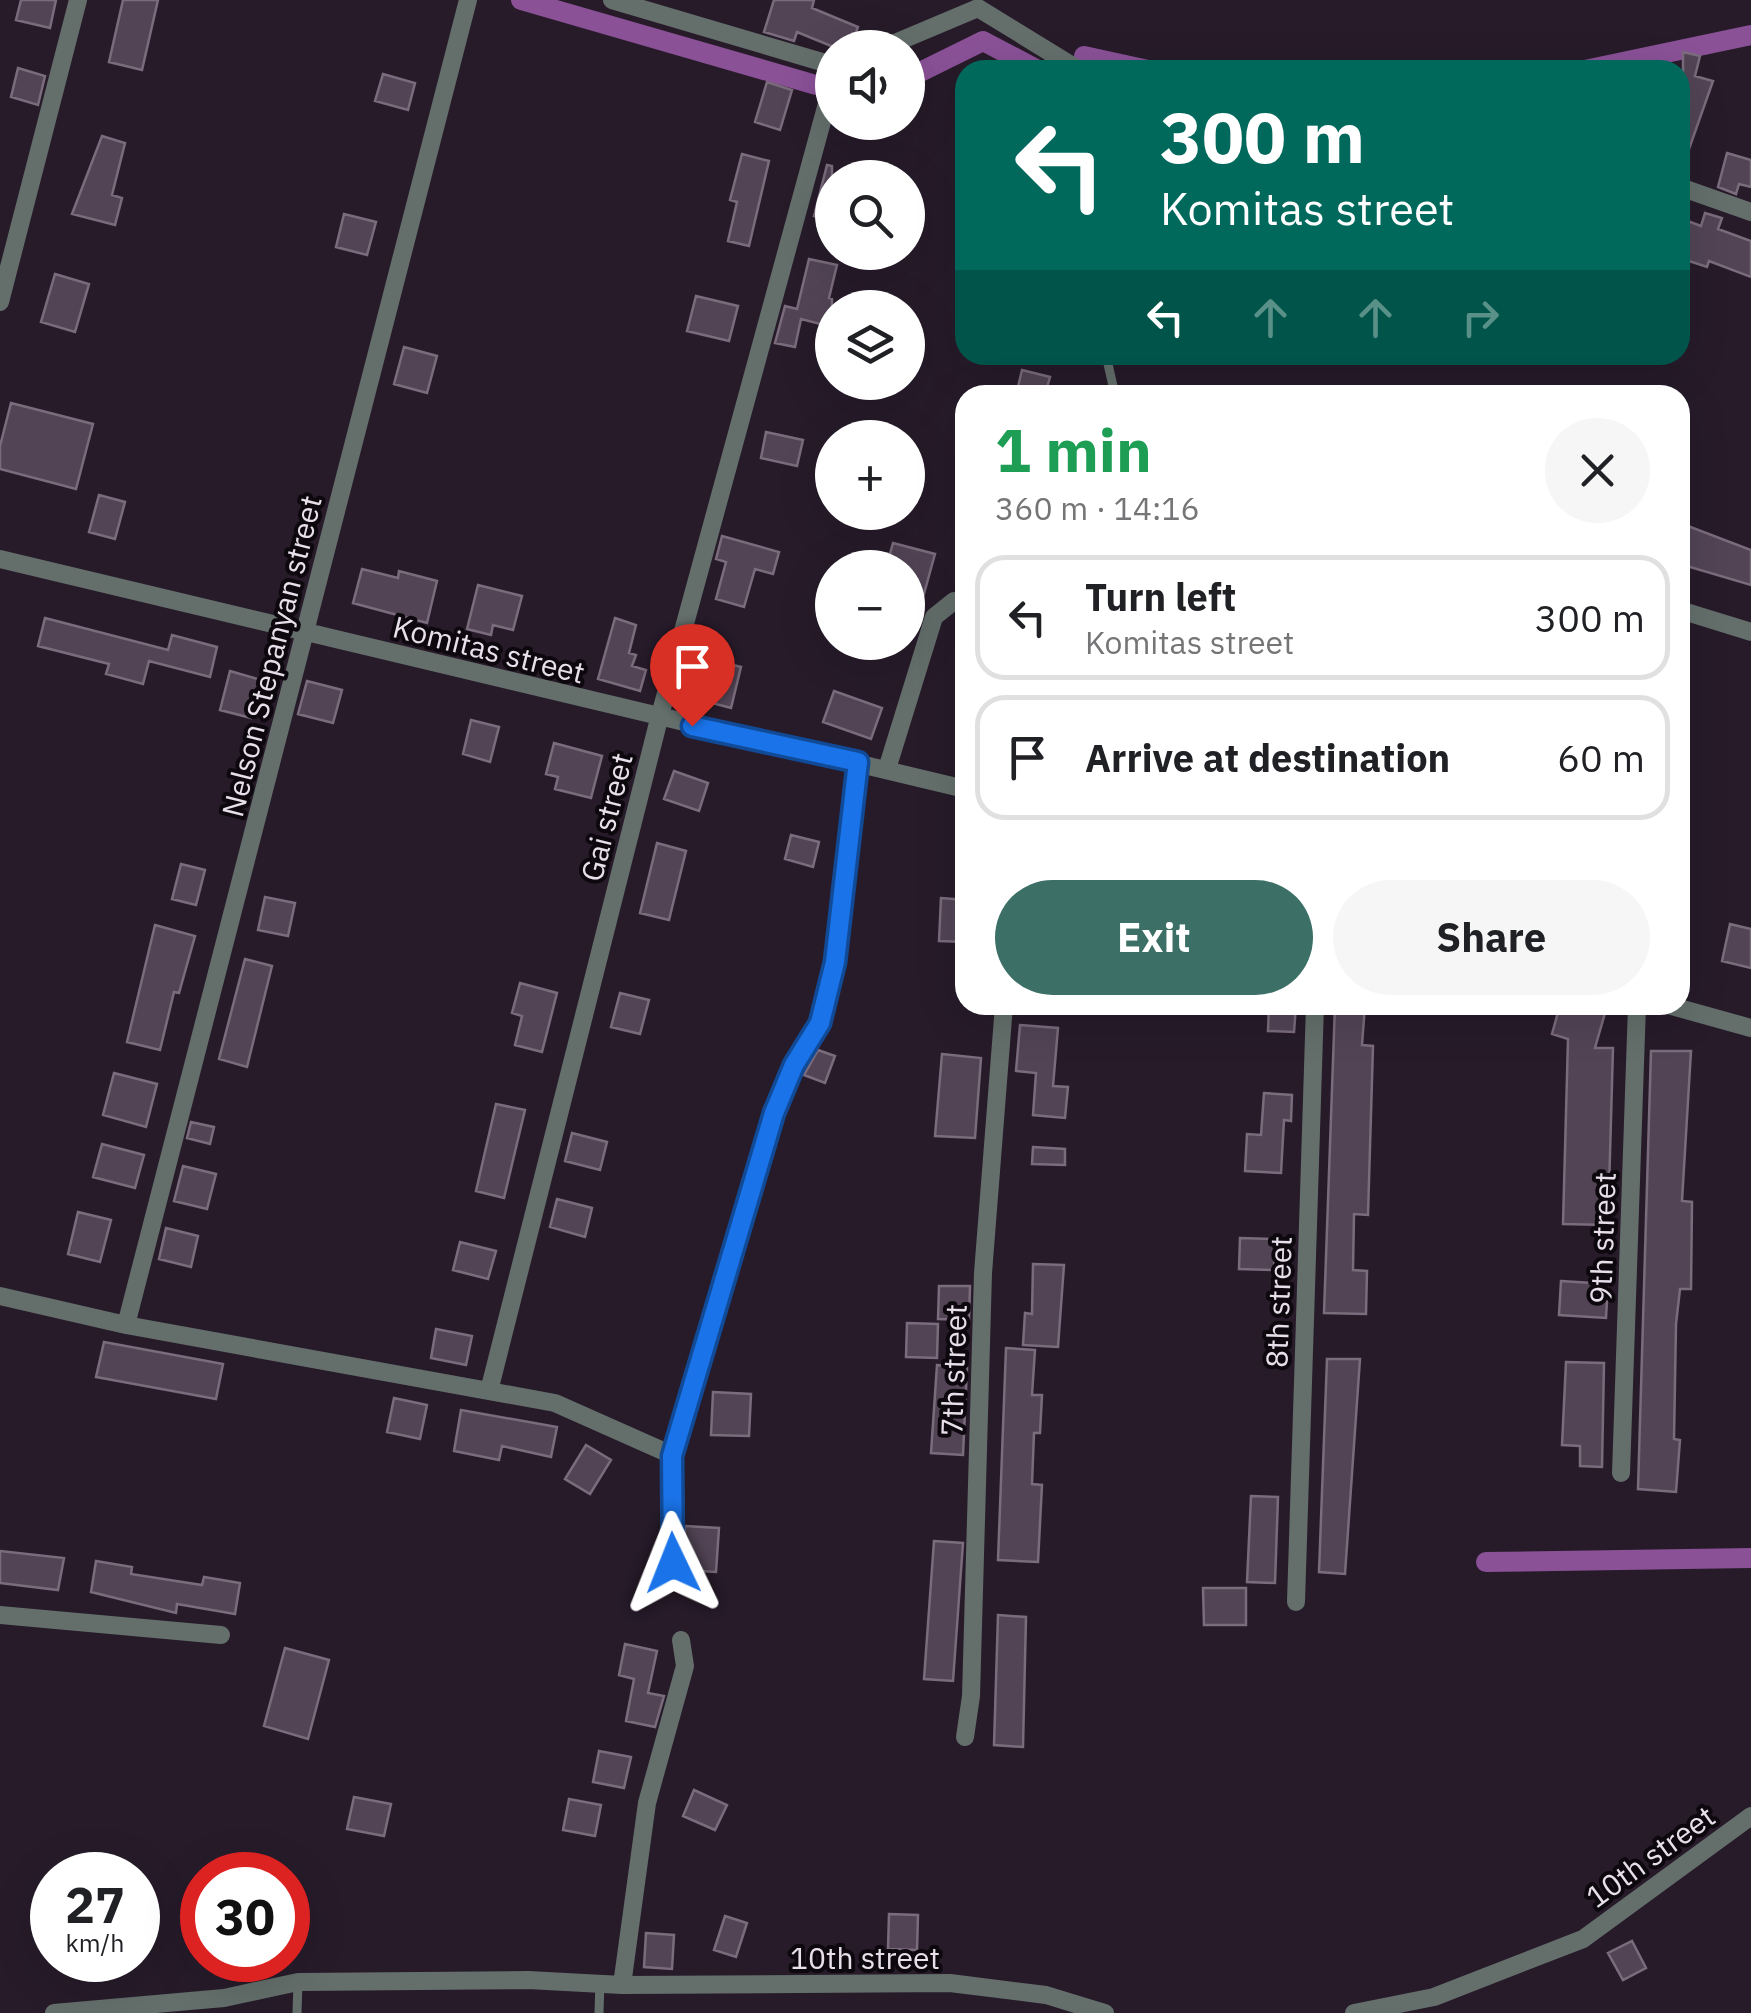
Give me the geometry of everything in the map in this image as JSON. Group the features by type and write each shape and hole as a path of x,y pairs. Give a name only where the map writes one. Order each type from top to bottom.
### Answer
{"street":[{"path":"0,302 78,0"},
{"name":"Nelson Stepanyan street","path":"126,1325 468,0"},
{"path":"612,0 815,60"},
{"path":"925,30 978,8 1063,60"},
{"name":"Gai street","path":"489,1391 659,719 817,140"},
{"path":"1690,191 1751,212"},
{"name":"Komitas street","path":"0,559 955,786"},
{"path":"888,769 934,617 955,601"},
{"path":"1690,613 1751,632"},
{"path":"673,1563 672,1456 774,1113 794,1065 820,1023 843,915 858,762"},
{"path":"1690,1012 1749,1032"},
{"name":"7th street","path":"966,1737 971,1696 984,1273 1003,1015"},
{"name":"8th street","path":"1296,1602 1316,1015"},
{"name":"9th street","path":"1621,1472 1637,1015"},
{"path":"0,1296 126,1325 556,1403 672,1456"},
{"path":"0,1615 221,1635"},
{"path":"622,1985 647,1804 686,1666 681,1640"},
{"name":"10th street","path":"1354,2013 1434,1997 1583,1940 1751,1816"},
{"name":"10th street","path":"54,2013 224,1998 298,1982"},
{"name":"10th street","path":"310,1982 950,1983 1046,1995 1105,2013"}],"lane":[{"path":"599,2013 600,1980"},
{"path":"297,2013 298,1982"}],"building":[{"path":"21,0 56,0 50,28 16,20"},
{"path":"123,0 158,0 142,70 109,62"},
{"path":"774,0 814,0 812,8 858,27 815,30 815,39 797,32 794,41 764,32"},
{"path":"1683,52 1700,56 1695,76 1713,81 1690,146 1690,60 1683,60"},
{"path":"18,68 45,76 38,105 11,97"},
{"path":"383,74 415,83 408,110 375,101"},
{"path":"767,82 792,90 780,130 755,122"},
{"path":"102,136 125,143 112,195 122,198 115,225 72,214"},
{"path":"1727,153 1751,160 1751,187 1739,184 1736,194 1718,187"},
{"path":"742,154 769,161 749,246 728,241 737,202 730,200"},
{"path":"1705,213 1722,218 1718,229 1751,241 1751,277 1709,261 1707,267 1690,261 1690,222 1701,226"},
{"path":"344,214 376,222 367,255 336,247"},
{"path":"809,259 815,260 815,270 836,270 831,290 815,290 815,323 801,319 795,347 775,343 785,306 797,309"},
{"path":"55,274 89,284 75,332 41,322"},
{"path":"696,296 738,306 729,341 687,331"},
{"path":"404,347 437,356 427,393 394,384"},
{"path":"1022,370 1050,377 1048,385 1018,385"},
{"path":"11,403 93,424 76,489 0,469 0,446"},
{"path":"766,432 803,440 797,466 761,458"},
{"path":"99,495 125,502 115,539 89,532"},
{"path":"1690,527 1751,550 1751,585 1690,567"},
{"path":"722,536 779,552 773,574 755,569 744,607 716,599 726,562 716,559"},
{"path":"893,543 920,550 891,550"},
{"path":"925,551 935,554 925,590"},
{"path":"362,569 398,578 399,571 437,581 427,623 353,603"},
{"path":"478,585 522,596 513,630 493,625 491,635 467,629"},
{"path":"45,618 168,650 172,635 217,647 210,677 149,661 143,684 106,674 109,664 38,646"},
{"path":"615,618 636,625 629,653 636,655 632,666 646,670 640,691 598,679"},
{"path":"706,658 741,667 731,708 697,699"},
{"path":"230,671 261,680 251,718 220,710"},
{"path":"307,681 342,690 333,723 298,714"},
{"path":"834,691 882,708 871,739 823,722"},
{"path":"471,720 499,727 490,762 463,754"},
{"path":"554,743 602,756 591,798 555,789 558,777 546,774"},
{"path":"674,771 708,783 699,811 664,799"},
{"path":"791,835 819,842 813,867 785,859"},
{"path":"657,843 686,851 669,920 640,913"},
{"path":"181,864 205,870 196,905 172,899"},
{"path":"265,897 295,903 288,936 258,930"},
{"path":"941,898 955,899 955,942 939,941"},
{"path":"1730,924 1751,929 1751,968 1722,961"},
{"path":"155,925 195,936 179,993 174,992 160,1050 127,1042"},
{"path":"245,959 272,966 247,1067 219,1059"},
{"path":"520,983 557,993 542,1052 515,1045 522,1016 512,1013"},
{"path":"620,993 649,1000 640,1034 611,1027"},
{"path":"1269,1015 1295,1015 1294,1032 1268,1031"},
{"path":"1335,1015 1364,1015 1362,1045 1373,1046 1368,1215 1354,1214 1353,1270 1367,1271 1366,1314 1324,1313"},
{"path":"1557,1015 1604,1015 1595,1048 1613,1048 1608,1225 1563,1224 1568,1039 1552,1034"},
{"path":"1020,1025 1058,1028 1053,1086 1068,1087 1065,1118 1033,1115 1036,1073 1016,1071"},
{"path":"818,1050 835,1056 825,1083 804,1075"},
{"path":"1651,1051 1691,1051 1682,1201 1692,1202 1691,1289 1680,1289 1676,1324 1674,1439 1680,1440 1676,1492 1638,1489"},
{"path":"942,1054 981,1058 975,1138 935,1136"},
{"path":"114,1073 157,1084 146,1127 103,1115"},
{"path":"1264,1093 1292,1095 1291,1121 1284,1120 1281,1173 1245,1171 1247,1134 1261,1135"},
{"path":"496,1104 525,1110 504,1198 476,1191"},
{"path":"191,1122 214,1127 210,1144 187,1138"},
{"path":"572,1133 607,1142 600,1170 565,1161"},
{"path":"102,1144 144,1155 135,1188 93,1177"},
{"path":"1033,1147 1065,1149 1065,1165 1032,1164"},
{"path":"183,1166 216,1174 207,1209 174,1201"},
{"path":"557,1199 592,1208 585,1237 550,1227"},
{"path":"78,1212 111,1220 100,1262 68,1254"},
{"path":"166,1228 198,1236 191,1267 159,1259"},
{"path":"1240,1238 1275,1239 1274,1270 1239,1269"},
{"path":"460,1242 496,1251 488,1279 453,1270"},
{"path":"1033,1264 1064,1265 1058,1347 1023,1345 1025,1313 1032,1314"},
{"path":"1561,1281 1608,1284 1606,1318 1559,1315"},
{"path":"939,1286 970,1286 969,1320 938,1319"},
{"path":"907,1323 938,1324 937,1358 906,1357"},
{"path":"436,1329 472,1336 466,1365 431,1358"},
{"path":"104,1342 223,1364 216,1399 96,1377"},
{"path":"1006,1348 1035,1350 1032,1395 1042,1395 1040,1433 1034,1433 1032,1484 1042,1485 1038,1562 998,1560"},
{"path":"1327,1359 1360,1359 1345,1574 1319,1572"},
{"path":"1566,1362 1604,1363 1602,1467 1580,1466 1580,1446 1562,1445"},
{"path":"937,1365 967,1368 963,1455 931,1453"},
{"path":"713,1392 751,1394 749,1436 711,1435"},
{"path":"394,1398 427,1405 420,1439 387,1432"},
{"path":"461,1410 557,1427 551,1457 502,1446 499,1460 454,1451"},
{"path":"586,1445 611,1460 590,1494 565,1479"},
{"path":"1251,1496 1278,1497 1275,1583 1247,1582"},
{"path":"685,1526 719,1528 716,1572 683,1570"},
{"path":"934,1541 963,1543 953,1681 924,1679"},
{"path":"0,1551 64,1558 58,1590 0,1583"},
{"path":"96,1561 132,1567 131,1574 202,1585 204,1577 240,1583 235,1614 177,1604 176,1613 91,1592"},
{"path":"1203,1588 1246,1588 1246,1625 1204,1625"},
{"path":"998,1615 1026,1617 1023,1747 994,1745"},
{"path":"625,1644 657,1651 648,1693 664,1696 655,1727 626,1721 634,1679 619,1675"},
{"path":"285,1648 329,1660 308,1739 264,1726"},
{"path":"599,1751 631,1757 624,1788 593,1782"},
{"path":"694,1790 727,1805 715,1830 683,1816"},
{"path":"354,1797 391,1804 384,1836 347,1829"},
{"path":"569,1799 601,1805 595,1836 563,1830"},
{"path":"889,1914 918,1915 917,1950 888,1949"},
{"path":"725,1916 747,1923 736,1957 714,1950"},
{"path":"646,1933 674,1935 672,1969 644,1967"},
{"path":"1632,1941 1646,1968 1623,1980 1608,1953"}],"waterway":[{"path":"521,0 815,85"},
{"path":"1632,60 1751,35"},
{"path":"925,70 983,41 1019,60"},
{"path":"1084,56 1102,60"},
{"path":"1486,1562 1751,1558"}],"route":[{"path":"673,1563 672,1456 774,1113 794,1065 820,1023 843,915 858,762 692,726"}]}
